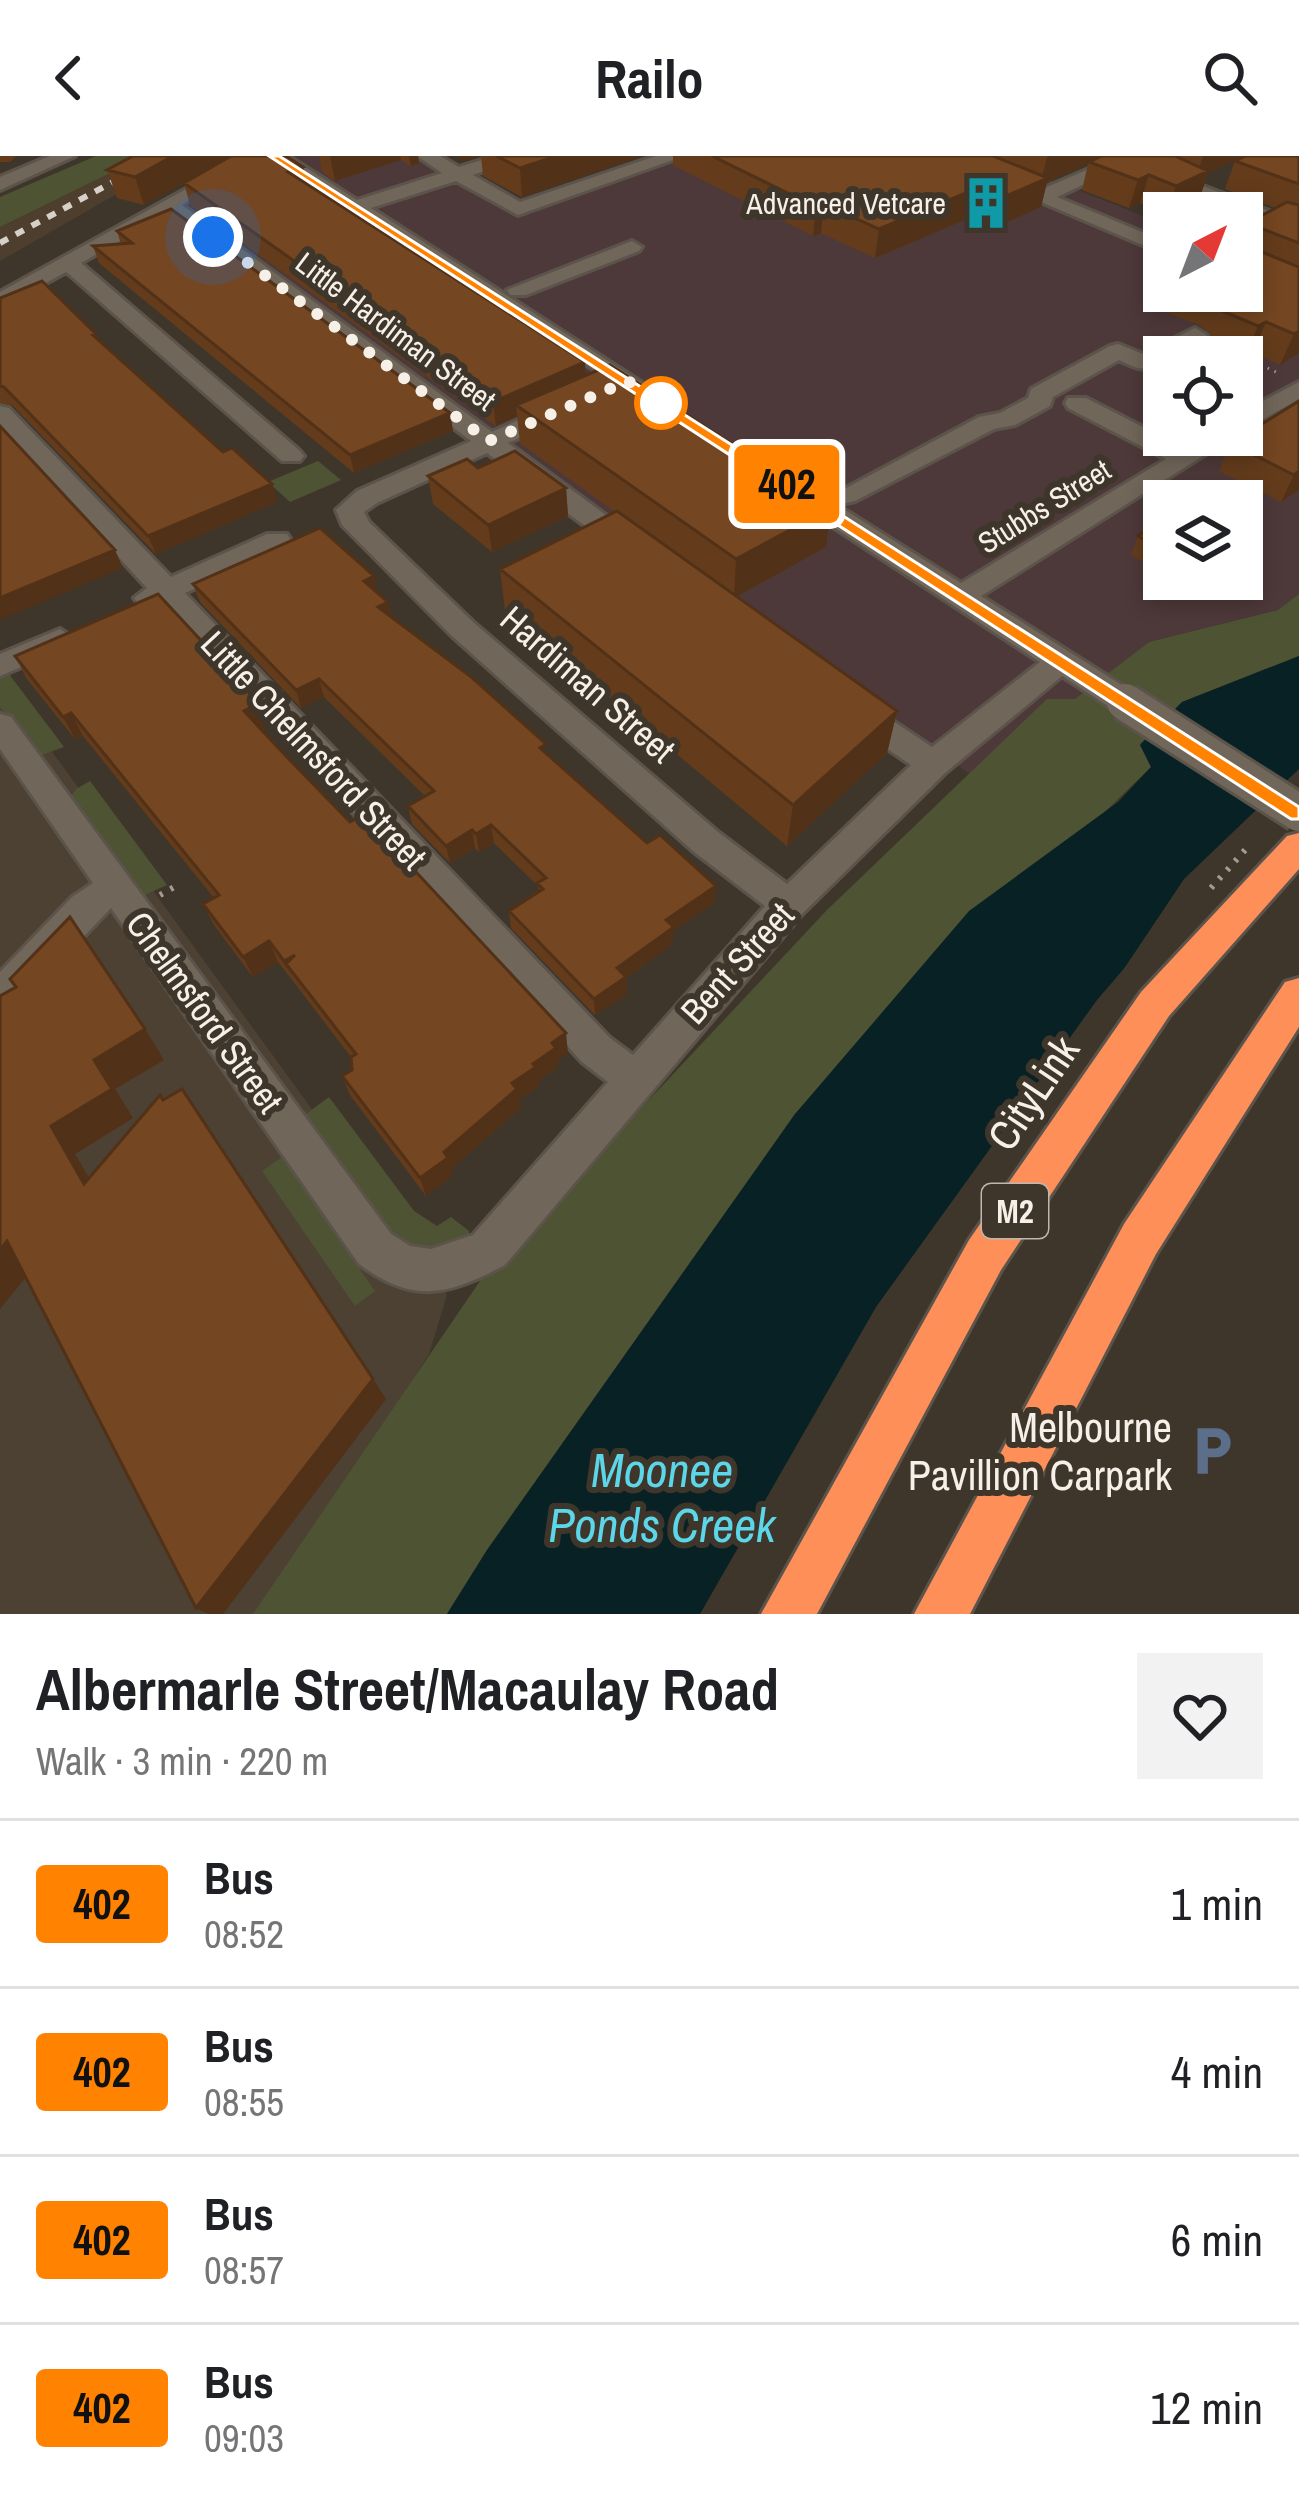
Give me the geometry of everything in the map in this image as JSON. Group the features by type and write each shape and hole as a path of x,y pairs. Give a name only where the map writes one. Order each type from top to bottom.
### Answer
{"highway":[{"name":"CityLink","path":"788,1614 985,1255 1154,1004 1299,846"},
{"path":"941,1614 1140,1239 1299,994"}],"street":[{"path":"0,184 66,156"},
{"path":"275,156 668,407"},
{"path":"425,156 518,209 675,156"},
{"path":"355,207 514,156"},
{"path":"941,156 1143,239"},
{"path":"970,156 1059,202 1143,228"},
{"path":"1059,202 1123,158"},
{"path":"297,170 329,160"},
{"path":"1228,176 1188,186 1299,229"},
{"path":"0,301 211,180"},
{"name":"Little Hardiman Street","path":"169,205 659,567"},
{"path":"1263,226 1299,207"},
{"path":"518,290 632,247"},
{"path":"65,264 78,270 290,455"},
{"path":"846,495 988,422 1006,420 1041,401 1040,394 1118,351 1142,363 1195,335"},
{"path":"489,441 628,381"},
{"path":"1263,411 1299,389"},
{"path":"1077,403 1185,458"},
{"name":"Little Chelmsford Street","path":"0,413 596,1050 635,1078"},
{"name":"Hardiman Street","path":"489,441 367,496 350,510 367,538 449,615 756,883 789,904"},
{"name":"Stubbs Street","path":"961,596 1188,456"},
{"path":"767,472 1299,813"},
{"path":"128,608 277,540"},
{"path":"0,666 88,626"},
{"name":"Bent Street","path":"429,1271 457,1267 489,1250 789,904 934,764 1061,661"},
{"path":"830,692 934,764"},
{"name":"Chelmsford Street","path":"0,725 375,1249 401,1270 429,1271"},
{"path":"0,998 85,907 113,888"}],"path":[{"path":"1195,335 1276,372"}],"shaded area":[{"path":"145,156 183,156 0,261 0,227"},
{"path":"272,156 425,156 518,209 675,156 991,156 1143,216 1143,312 1263,312 1263,218 1271,221 1299,207 1299,594 1278,610 1149,642 982,783 183,206"},
{"path":"0,680 447,1295 429,1354 267,1614 0,1614"}],"green space":[{"path":"96,156 145,156 0,227 0,197"},
{"path":"318,461 341,480 290,502 268,482"},
{"path":"1299,594 1299,656 1182,702 1140,744 1151,767 795,1114 487,1550 447,1614 253,1614 482,1278 827,910 1047,699 1075,699 1149,642 1278,610"},
{"path":"9,674 64,747 36,757 0,707 0,678"},
{"path":"90,781 167,885 138,898 67,803 76,789"},
{"path":"329,1097 414,1211 437,1226 451,1217 469,1231 469,1238 448,1250 405,1253 298,1120"},
{"path":"282,1157 375,1291 355,1306 262,1171"}],"water":[{"name":"Moonee Ponds Creek","path":"1299,656 1299,769 1184,879 946,1235 813,1450 727,1614 447,1614 487,1550 795,1114 969,911 1118,802 1151,767 1140,745 1182,702"}],"pier":[{"path":"1158,929 951,1238 818,1453 734,1614 700,1614 876,1307 1097,1000"}],"building":[{"path":"133,156 173,156 135,177 107,170"},
{"path":"231,156 286,156 303,167 288,172 585,362 493,402 184,183"},
{"path":"496,156 557,156 520,168"},
{"path":"712,156 993,156 1048,178 1004,197 980,187 879,229 824,204 816,207"},
{"path":"1102,156 1175,156 1208,171 1176,186 1149,175 1138,180 1089,162"},
{"path":"1245,156 1299,156 1299,184 1235,161"},
{"path":"1287,202 1299,205 1299,243 1263,229 1263,215"},
{"path":"171,209 450,413 350,455 93,246 132,243 117,231"},
{"path":"1263,252 1299,267 1299,331 1294,334 1266,322 1258,326 1225,312 1263,312"},
{"path":"42,281 93,335 223,452 232,448 272,484 148,536 0,386 0,298"},
{"path":"610,365 831,508 736,559 516,405"},
{"path":"1299,401 1299,471 1294,475 1257,456 1263,456 1263,423"},
{"path":"0,426 115,550 0,598"},
{"path":"515,451 566,488 488,525 428,476 467,459 478,468"},
{"path":"617,511 897,711 793,805 500,569"},
{"path":"320,528 374,576 364,581 388,602 378,607 470,676 546,744 540,748 647,843 660,835 716,886 666,920 674,927 617,968 626,977 594,999 509,911 543,889 537,883 546,878 491,825 446,846 408,806 434,791 319,679 296,690 193,584"},
{"path":"158,594 259,703 244,711 350,822 363,815 566,1033 552,1043 556,1048 533,1064 536,1067 512,1083 517,1089 444,1152 448,1158 420,1178 342,1076 352,1070 351,1057 356,1054 286,964 295,955 284,961 269,941 243,957 203,904 219,895 71,713 63,717 15,656"},
{"path":"70,917 145,1029 94,1060 112,1089 51,1126 84,1184 160,1095 163,1100 182,1089 373,1379 196,1608 7,1241 0,1250 0,996 16,987 10,979"}],"railway":[{"path":"0,243 161,156"}],"bus line":[{"name":"402","path":"275,156 1299,813"}],"place":[{"name":"Advanced Vetcare","path":"986,203"},
{"name":"Melbourne Pavillion Carpark","path":"1212,1451"}],"route":[{"path":"213,237 489,441 628,381 661,403"}]}
